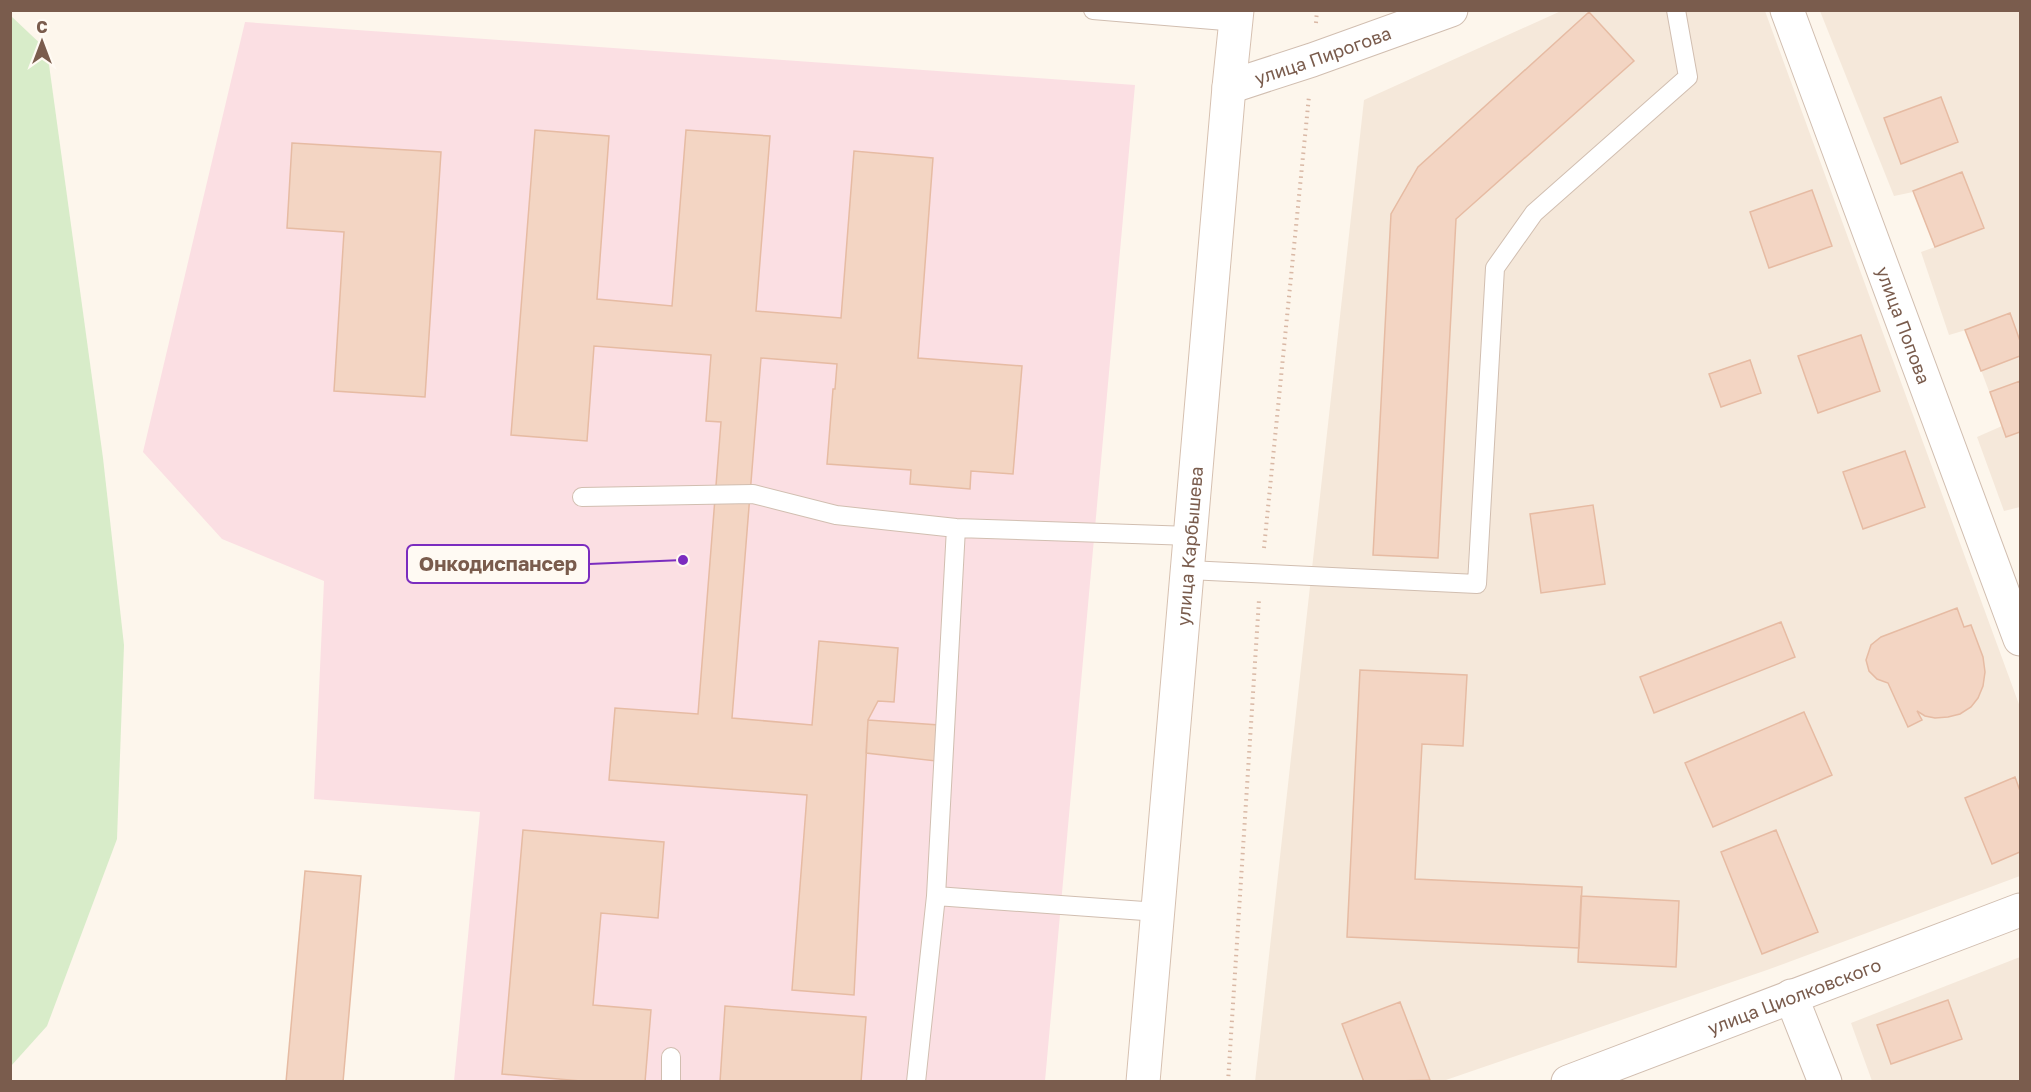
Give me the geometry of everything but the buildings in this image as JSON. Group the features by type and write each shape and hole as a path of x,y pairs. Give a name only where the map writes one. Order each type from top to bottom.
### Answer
{"street":[{"name":"улица Попова","path":"1787,10 2020,639"},
{"name":"улица Пирогова","path":"1229,87 1324,56 1440,12"},
{"name":"улица Карбышева","path":"1143,1082 1237,16"},
{"name":"улица Циолковского","path":"1568,1082 2020,910"},
{"path":"1791,996 1825,1082"}],"lane":[{"path":"1093,10 1237,16"},
{"path":"1188,570 1477,584 1495,268 1534,213 1688,77 1676,10"},
{"path":"582,497 753,494 836,515 956,528 1191,536"},
{"path":"915,1082 936,896 956,528"},
{"path":"936,896 1158,912"},
{"path":"671,1057 671,1082"}],"shaded area":[{"path":"1561,11 1765,11 2020,707 2020,876 1767,970 1443,1081 1255,1082 1364,100"},
{"path":"1820,11 2020,11 2020,507 2004,511 1977,437 2002,426 1966,330 1949,335 1921,252 1935,247 1913,192 1894,196"},
{"path":"245,22 1135,85 1045,1081 454,1081 480,812 314,799 324,581 222,539 143,452"},
{"path":"2020,957 2020,1081 1872,1081 1851,1023"}],"green space":[{"path":"11,16 47,50 103,458 124,645 117,839 47,1026 11,1066"}],"place":[{"name":"Онкодиспансер","path":"683,560"}]}
